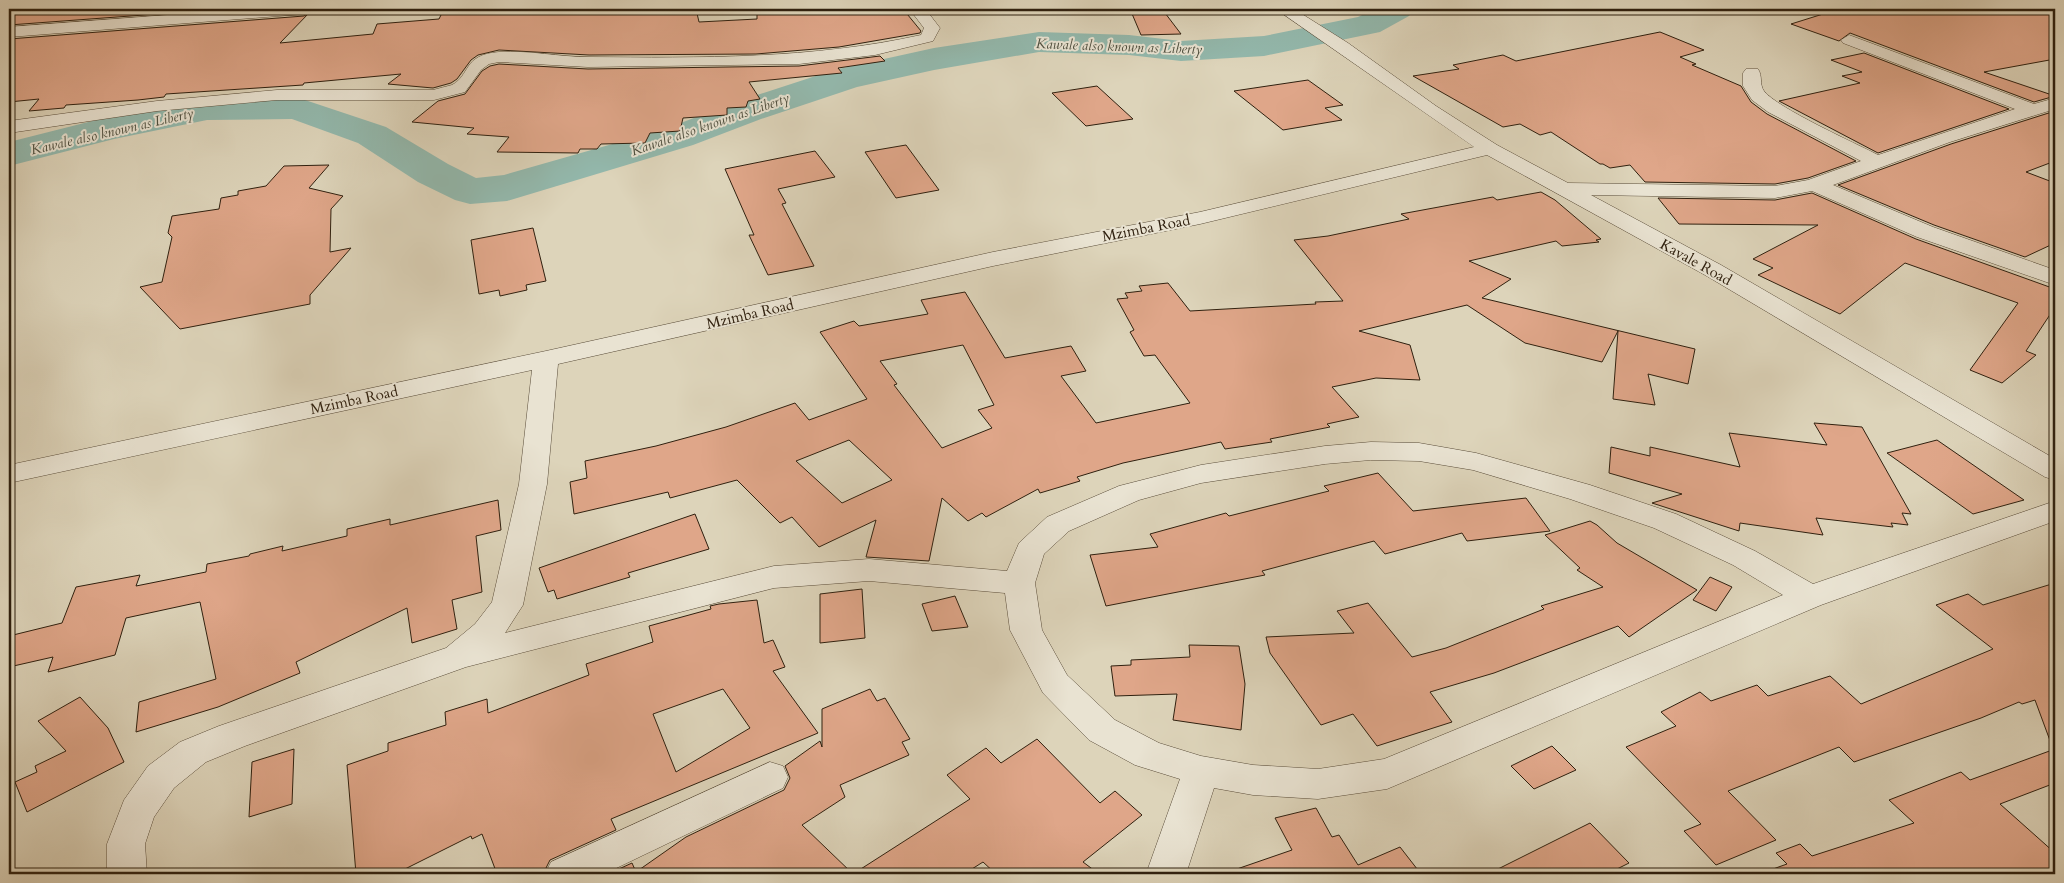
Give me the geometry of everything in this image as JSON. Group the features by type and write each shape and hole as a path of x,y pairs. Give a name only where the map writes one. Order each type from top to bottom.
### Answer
{"street":[{"path":"9,32 304,9"},
{"path":"9,127 157,106 277,95 434,95 458,88 466,81 475,67 484,60 499,57 588,62 757,60 799,59 875,50 927,38 932,28 922,15 927,9"},
{"name":"Kavale Road","path":"1284,9 1342,46 1381,77 1490,149 1713,270 2055,471"},
{"path":"1849,40 2034,110"},
{"path":"1752,73 1752,86 1758,96 1774,108 1877,162"},
{"path":"1565,189 1775,192 1817,186 1877,162 2055,103"},
{"name":"Mzimba Road","path":"9,474 546,359 993,258 1200,218 1490,149"},
{"path":"1817,186 1925,232 2055,278"},
{"path":"458,657 487,633 507,605 533,484 546,359"},
{"path":"1810,597 1744,558 1665,521 1580,492 1485,465 1419,452 1371,451 1325,455 1201,474 1129,494 1058,524 1030,550 1019,583 1026,630 1055,684 1102,730 1148,755 1202,771 1253,780 1318,784 1387,774 1810,597 2055,511"},
{"path":"128,874 126,844 137,811 161,777 193,752 232,736 458,657 774,577 819,572 869,570 1019,583"},
{"path":"1166,874 1202,771"},
{"path":"565,874 770,777"}],"building":[{"path":"9,9 225,9 9,25"},
{"path":"444,9 696,9 699,22 757,19 757,13 791,11 788,9 903,9 921,31 920,33 839,47 756,54 589,55 499,50 478,55 471,60 457,79 451,83 433,88 388,84 401,74 304,83 303,85 166,94 164,97 66,105 64,108 29,111 39,99 9,102 9,39 304,16 309,13 280,43 373,34 377,24 439,19"},
{"path":"1130,9 1162,9 1181,34 1141,35"},
{"path":"1839,9 2055,9 2055,59 1984,72 2055,96 2034,102 1850,33 1839,41 1791,24"},
{"path":"1660,32 1704,50 1680,57 1696,64 1692,65 1741,86 1751,102 1767,114 1856,161 1808,178 1775,184 1645,182 1630,165 1610,168 1600,164 1551,132 1540,135 1520,124 1503,127 1413,76 1459,69 1453,65 1503,55 1516,61"},
{"path":"1864,53 2009,109 1878,153 1779,101 1860,83 1842,76 1862,72 1831,60"},
{"path":"880,56 885,61 838,68 842,73 749,82 760,99 748,101 746,107 727,108 727,115 683,118 680,131 650,133 645,143 601,144 597,149 580,149 578,153 497,152 509,137 467,134 474,128 412,122 438,101 465,94 482,71 490,66 499,64 588,69 799,66"},
{"path":"1308,80 1343,105 1325,108 1342,120 1283,130 1234,91"},
{"path":"1097,86 1133,119 1086,126 1052,93"},
{"path":"2055,111 2055,161 2026,172 2055,183 2055,243 2025,257 1934,225 1838,185 1951,144"},
{"path":"906,145 939,190 896,198 865,152"},
{"path":"815,151 835,177 778,189 786,203 782,204 814,266 768,275 749,235 754,235 725,169"},
{"path":"329,165 309,188 343,196 331,209 330,252 351,248 310,295 310,304 180,329 140,287 162,282 172,237 168,233 172,216 219,209 221,198 238,195 238,191 266,186 284,166"},
{"path":"1541,192 1555,200 1601,239 1596,240 1599,242 1562,246 1556,241 1469,261 1511,279 1482,298 1695,349 1688,384 1648,374 1655,405 1613,399 1618,331 1602,362 1525,343 1467,305 1359,331 1410,345 1420,380 1376,378 1332,387 1359,417 1327,424 1330,427 1270,439 1272,442 1225,449 1221,442 1123,463 1077,477 1080,481 1040,493 1038,489 986,517 982,513 968,521 942,498 929,561 866,557 876,520 819,547 792,517 780,523 737,480 670,498 668,492 574,514 570,482 587,478 585,461 656,446 726,427 795,403 809,420 867,399 820,332 854,321 859,326 928,314 921,300 965,292 1005,358 1071,346 1086,371 1061,376 1096,423 1190,403 1155,355 1144,356 1130,332 1134,330 1117,299 1128,298 1125,293 1142,291 1139,286 1168,283 1190,311 1343,301 1294,240 1328,236 1409,219 1401,214 1493,197 1497,200","holes":["963,345 994,405 978,410 992,428 942,448 894,385 897,384 880,361","849,440 892,480 842,503 796,461"]},
{"path":"1812,193 1916,239 2055,289 2055,307 2026,351 2036,355 2002,383 1970,370 2018,303 1905,263 1840,314 1758,275 1773,268 1753,259 1818,225 1679,224 1658,198 1775,200"},
{"path":"533,228 546,281 526,285 527,290 500,296 499,290 479,294 471,240"},
{"path":"1814,423 1862,427 1911,514 1902,513 1908,525 1891,523 1893,527 1816,518 1823,535 1740,523 1739,531 1652,503 1682,494 1609,473 1611,447 1650,456 1650,447 1740,467 1729,433 1827,445"},
{"path":"1937,440 2024,500 1973,514 1887,453"},
{"path":"1378,473 1413,511 1526,498 1550,531 1467,541 1462,533 1385,554 1374,541 1262,571 1265,575 1106,606 1090,555 1158,547 1150,534 1226,513 1229,516 1329,491 1324,486"},
{"path":"498,500 501,530 476,536 482,592 452,600 457,629 412,643 407,608 296,662 300,673 218,707 136,732 139,702 216,679 200,602 126,618 115,655 48,672 53,657 9,667 9,636 62,623 76,587 140,575 136,586 206,572 207,564 249,556 250,554 283,546 282,551 347,536 347,529 390,519 390,525"},
{"path":"695,514 709,549 628,573 630,577 557,599 554,590 548,592 539,568"},
{"path":"1590,521 1617,543 1697,590 1629,637 1618,626 1494,673 1430,692 1452,722 1377,746 1353,714 1321,725 1270,653 1266,637 1354,633 1337,611 1368,603 1412,657 1446,648 1544,609 1541,606 1603,587 1577,570 1580,568 1545,535"},
{"path":"1710,577 1732,587 1716,611 1693,600"},
{"path":"2055,583 2055,746 2052,746 2035,700 2022,704 2019,702 1981,718 1854,762 1839,747 1728,791 1776,840 1716,865 1684,831 1701,824 1626,747 1676,726 1661,712 1700,692 1711,701 1757,685 1768,696 1830,676 1861,704 1993,649 1936,605 1968,594 1983,605"},
{"path":"862,589 865,638 820,643 820,594"},
{"path":"955,596 968,627 932,631 922,604"},
{"path":"757,600 764,643 773,640 785,667 773,671 818,733 611,819 616,830 550,860 543,874 497,874 482,834 472,839 471,836 395,874 356,874 347,765 388,751 388,743 446,725 445,712 487,699 488,713 589,675 586,664 653,642 649,626 711,609 710,606","holes":["723,689 750,728 676,772 653,714"]},
{"path":"1189,645 1239,646 1245,684 1241,730 1173,720 1177,694 1115,696 1111,666 1131,665 1131,660 1190,657"},
{"path":"870,689 877,701 885,698 910,739 902,742 909,755 840,785 845,797 802,825 853,874 608,874 632,863 636,872 686,837 784,790 790,778 785,766 820,741 822,747 822,709"},
{"path":"80,697 108,728 124,762 27,812 15,782 37,772 35,766 66,751 38,721"},
{"path":"1037,739 1100,803 1115,791 1142,815 1083,862 1099,874 996,874 983,862 964,874 853,874 970,799 947,775 986,748 1001,763"},
{"path":"1552,746 1576,770 1534,789 1511,766"},
{"path":"294,749 292,804 249,817 252,762"},
{"path":"2055,749 2055,783 2000,804 2055,853 2055,874 1773,874 1773,869 1787,864 1776,853 1800,844 1812,856 1914,823 1889,800 1961,772 1970,780"},
{"path":"1316,808 1332,837 1339,835 1358,865 1400,847 1421,874 1235,874 1234,870 1292,850 1275,818"},
{"path":"1590,823 1629,863 1607,874 1488,874"}],"waterway":[{"name":"Kawale also known as Liberty","path":"9,154 112,128 207,109 296,108 372,135 433,173 470,191 507,188 679,137 747,111 847,78 934,59 1039,42 1129,45 1181,51 1264,46 1368,25 1398,9"}]}
